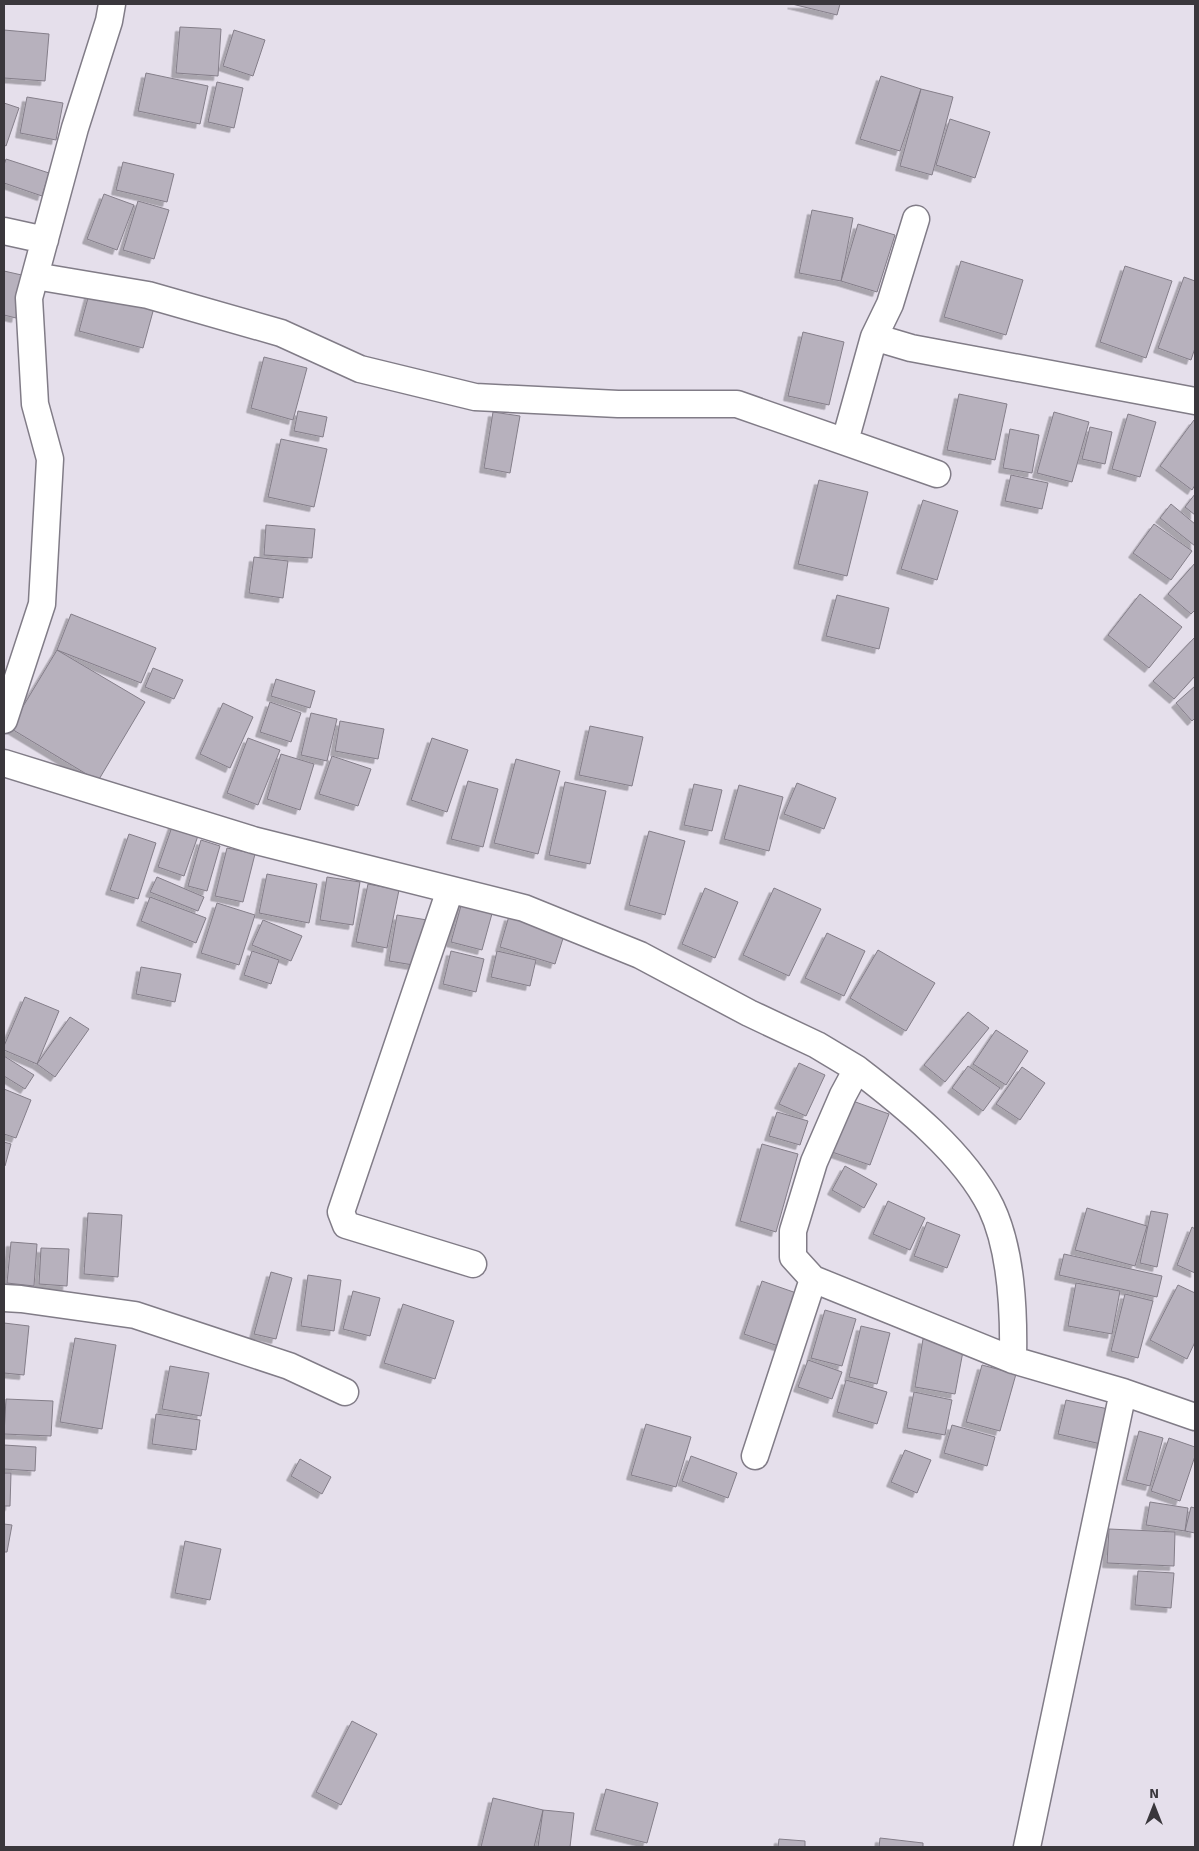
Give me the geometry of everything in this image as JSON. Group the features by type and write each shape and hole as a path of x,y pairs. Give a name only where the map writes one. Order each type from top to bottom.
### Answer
{"street":[{"path":"4,720 42,604 50,459 35,404 29,298 75,128 109,21 112,4"},
{"path":"845,442 874,337 890,304 916,219"},
{"path":"4,231 44,240"},
{"path":"35,276 148,295 281,334 360,369 475,397 618,404 737,404 937,474"},
{"path":"874,337 911,348 1195,401"},
{"path":"4,763 253,840 524,908 640,955 817,1045 857,1069 901,1103 931,1132 975,1182 991,1207 1001,1233 1010,1279 1014,1324 1013,1360"},
{"path":"450,890 341,1212 346,1225 473,1264"},
{"path":"857,1069 842,1095 814,1162 793,1231 793,1258 813,1279 1013,1360 1123,1392 1195,1416"},
{"path":"755,1456 813,1279"},
{"path":"4,1298 134,1315 289,1366 345,1392"},
{"path":"1027,1847 1123,1392"}],"building":[{"path":"792,4 840,4 837,15"},
{"path":"180,27 221,29 218,76 176,73"},
{"path":"4,30 49,34 45,81 4,78"},
{"path":"234,30 265,40 253,76 223,66"},
{"path":"146,73 208,86 200,124 138,111"},
{"path":"881,76 921,89 900,151 860,139"},
{"path":"217,82 243,88 234,128 208,122"},
{"path":"921,89 953,97 932,175 900,166"},
{"path":"27,97 63,103 56,140 20,133"},
{"path":"4,103 19,108 6,146 4,145"},
{"path":"950,119 990,132 975,178 936,165"},
{"path":"6,159 49,173 42,196 4,183"},
{"path":"123,162 174,174 167,202 116,190"},
{"path":"104,194 134,205 117,250 87,239"},
{"path":"138,201 169,210 154,259 123,250"},
{"path":"812,210 853,218 841,281 799,273"},
{"path":"858,224 895,235 877,292 841,281"},
{"path":"961,261 1023,280 1006,335 944,317"},
{"path":"1125,266 1172,281 1146,358 1100,342"},
{"path":"4,271 26,276 16,318 4,315"},
{"path":"1184,277 1195,281 1195,348 1191,360 1158,348"},
{"path":"91,287 155,304 143,348 79,331"},
{"path":"803,332 844,342 829,405 788,396"},
{"path":"264,357 307,368 293,420 251,408"},
{"path":"959,394 1007,404 995,460 947,450"},
{"path":"298,411 327,417 323,437 294,431"},
{"path":"493,412 520,416 510,473 484,468"},
{"path":"1054,412 1089,422 1072,482 1037,473"},
{"path":"1128,414 1156,422 1140,477 1112,469"},
{"path":"1194,420 1195,485 1192,490 1160,466"},
{"path":"1090,427 1112,432 1105,464 1082,459"},
{"path":"1010,429 1039,435 1032,473 1003,468"},
{"path":"281,439 327,449 314,507 268,497"},
{"path":"1011,475 1048,483 1042,509 1005,501"},
{"path":"819,480 868,492 847,576 798,564"},
{"path":"1195,494 1195,515 1185,507"},
{"path":"923,500 958,511 937,580 901,569"},
{"path":"1171,504 1195,524 1195,546 1160,518"},
{"path":"1154,524 1192,551 1171,580 1133,553"},
{"path":"266,525 315,529 312,558 264,555"},
{"path":"254,557 288,561 283,598 249,593"},
{"path":"1195,563 1195,610 1191,614 1168,594"},
{"path":"1140,594 1182,627 1149,668 1108,635"},
{"path":"837,595 889,608 879,649 826,636"},
{"path":"71,614 156,648 141,683 57,650"},
{"path":"1195,637 1195,676 1174,699 1153,681"},
{"path":"57,650 145,702 98,781 10,728"},
{"path":"153,668 183,680 174,699 145,687"},
{"path":"276,679 315,691 310,708 271,696"},
{"path":"1195,686 1195,718 1192,721 1176,703"},
{"path":"270,702 301,713 291,742 260,732"},
{"path":"223,703 253,717 230,768 200,754"},
{"path":"311,713 337,719 327,761 301,755"},
{"path":"340,721 384,729 378,759 335,751"},
{"path":"590,726 643,737 632,786 579,775"},
{"path":"248,738 280,750 258,805 227,793"},
{"path":"432,738 468,750 447,812 411,800"},
{"path":"281,754 314,764 300,810 267,799"},
{"path":"332,756 371,769 358,806 319,794"},
{"path":"516,759 560,771 538,854 494,843"},
{"path":"468,781 498,789 483,847 451,839"},
{"path":"565,782 606,791 590,864 549,855"},
{"path":"797,783 836,798 824,829 784,814"},
{"path":"694,784 722,790 712,831 684,825"},
{"path":"739,785 783,797 769,851 724,839"},
{"path":"174,821 200,830 184,876 158,867"},
{"path":"649,831 685,841 665,915 629,905"},
{"path":"129,834 156,843 138,899 110,890"},
{"path":"201,840 220,846 207,891 188,886"},
{"path":"227,848 255,854 243,902 215,896"},
{"path":"267,874 317,884 309,923 259,913"},
{"path":"157,877 204,897 198,911 150,892"},
{"path":"327,877 360,882 353,925 320,920"},
{"path":"368,884 399,890 387,948 356,942"},
{"path":"705,888 738,902 715,958 682,944"},
{"path":"774,888 821,909 789,976 743,955"},
{"path":"150,897 206,918 196,943 141,921"},
{"path":"462,902 493,910 482,950 451,942"},
{"path":"217,903 255,915 239,965 201,953"},
{"path":"397,915 427,920 419,966 389,961"},
{"path":"509,916 565,932 555,964 500,947"},
{"path":"263,920 302,936 291,961 252,945"},
{"path":"827,933 865,951 844,996 805,978"},
{"path":"878,950 935,983 906,1031 850,998"},
{"path":"252,951 279,960 271,984 244,975"},
{"path":"451,951 484,959 476,992 443,984"},
{"path":"497,951 536,960 530,986 491,977"},
{"path":"141,967 181,974 175,1002 136,994"},
{"path":"25,997 59,1011 37,1064 4,1050"},
{"path":"968,1012 989,1028 945,1082 924,1065"},
{"path":"70,1017 89,1029 55,1077 37,1064"},
{"path":"996,1030 1028,1051 1006,1085 973,1064"},
{"path":"4,1056 34,1075 25,1089 4,1076"},
{"path":"799,1063 825,1075 806,1116 779,1104"},
{"path":"968,1066 1000,1088 983,1111 952,1088"},
{"path":"1022,1067 1045,1083 1020,1120 996,1104"},
{"path":"4,1089 31,1100 16,1138 4,1134"},
{"path":"850,1100 889,1114 870,1165 832,1152"},
{"path":"777,1112 808,1121 800,1145 769,1136"},
{"path":"4,1142 11,1144 5,1166 4,1166"},
{"path":"762,1144 798,1154 776,1232 740,1221"},
{"path":"845,1166 877,1184 864,1208 832,1190"},
{"path":"888,1201 925,1218 910,1250 873,1234"},
{"path":"1087,1208 1147,1226 1135,1266 1075,1250"},
{"path":"1151,1211 1168,1214 1157,1267 1140,1263"},
{"path":"88,1213 122,1215 118,1277 84,1274"},
{"path":"927,1222 960,1235 947,1268 914,1256"},
{"path":"1192,1227 1195,1229 1195,1273 1177,1265"},
{"path":"11,1242 37,1244 34,1286 7,1283"},
{"path":"41,1248 69,1249 67,1286 39,1284"},
{"path":"1064,1254 1162,1276 1157,1297 1059,1275"},
{"path":"271,1272 292,1278 276,1339 254,1334"},
{"path":"308,1275 341,1280 334,1331 301,1326"},
{"path":"762,1281 802,1295 784,1348 744,1334"},
{"path":"1076,1283 1120,1291 1112,1334 1068,1326"},
{"path":"1178,1285 1195,1293 1195,1342 1187,1359 1150,1340"},
{"path":"353,1291 380,1298 370,1336 343,1329"},
{"path":"1125,1294 1153,1301 1138,1358 1111,1351"},
{"path":"403,1304 454,1321 435,1379 384,1363"},
{"path":"825,1310 856,1319 842,1366 811,1358"},
{"path":"4,1323 29,1326 24,1375 4,1373"},
{"path":"861,1326 890,1333 877,1384 849,1377"},
{"path":"75,1338 116,1345 102,1429 60,1422"},
{"path":"923,1339 964,1346 955,1394 915,1387"},
{"path":"808,1360 842,1372 832,1399 798,1387"},
{"path":"982,1365 1016,1374 1000,1431 966,1422"},
{"path":"170,1366 209,1373 201,1416 162,1409"},
{"path":"846,1380 887,1392 877,1424 837,1412"},
{"path":"914,1392 952,1400 945,1435 907,1428"},
{"path":"6,1399 53,1401 51,1436 4,1434"},
{"path":"1066,1400 1113,1410 1105,1445 1058,1434"},
{"path":"156,1414 200,1420 196,1450 152,1444"},
{"path":"646,1424 691,1437 676,1487 631,1475"},
{"path":"952,1425 995,1437 987,1466 944,1453"},
{"path":"1139,1431 1163,1438 1150,1486 1126,1480"},
{"path":"1169,1438 1195,1447 1195,1456 1180,1501 1151,1491"},
{"path":"4,1445 36,1447 35,1471 4,1469"},
{"path":"905,1450 931,1460 917,1493 891,1482"},
{"path":"691,1456 737,1473 728,1498 682,1481"},
{"path":"300,1459 331,1477 322,1494 291,1476"},
{"path":"4,1473 11,1473 10,1506 4,1506"},
{"path":"1150,1502 1188,1508 1185,1531 1146,1525"},
{"path":"1191,1507 1195,1508 1195,1533 1185,1531"},
{"path":"4,1524 12,1525 7,1552 4,1552"},
{"path":"1109,1529 1175,1532 1174,1566 1107,1563"},
{"path":"185,1541 221,1549 210,1600 175,1593"},
{"path":"1138,1571 1174,1573 1171,1608 1135,1605"},
{"path":"352,1721 377,1734 341,1805 316,1792"},
{"path":"606,1789 658,1803 647,1843 595,1830"},
{"path":"493,1798 543,1810 534,1847 481,1847"},
{"path":"543,1810 574,1813 570,1847 538,1847"},
{"path":"880,1838 923,1843 923,1847 879,1847"},
{"path":"779,1839 805,1841 805,1847 778,1847"}]}
